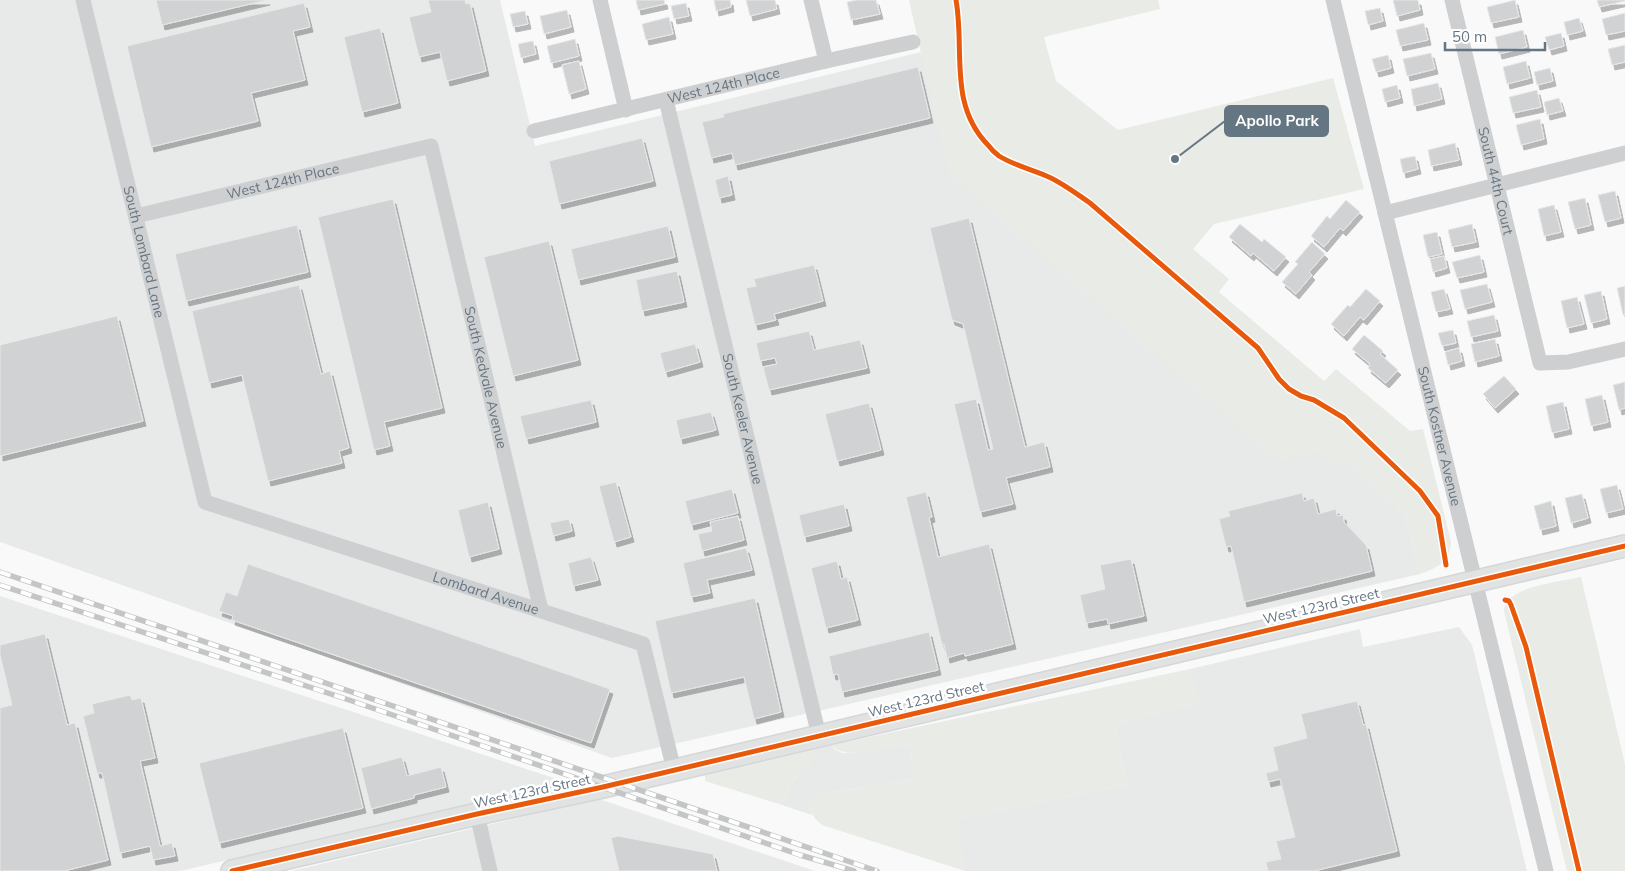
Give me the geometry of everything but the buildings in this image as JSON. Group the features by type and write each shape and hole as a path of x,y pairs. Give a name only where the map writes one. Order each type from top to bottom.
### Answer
{"street":[{"name":"South Lombard Lane","path":"83,0 205,502"},
{"path":"600,0 626,110"},
{"path":"811,0 826,61"},
{"name":"South Kostner Avenue","path":"1333,0 1546,871"},
{"name":"South 44th Court","path":"1452,0 1540,363 1568,362 1625,349"},
{"name":"West 124th Place","path":"534,131 913,42"},
{"name":"South Keeler Avenue","path":"666,100 819,736"},
{"name":"West 124th Place","path":"136,216 431,146"},
{"name":"South Kedvale Avenue","path":"431,146 541,610"},
{"path":"1385,213 1625,153"},
{"name":"Lombard Avenue","path":"205,502 643,644 674,770"},
{"name":"West 123rd Street","path":"232,871 477,814 570,795 1625,546"},
{"path":"477,814 490,871"}],"shaded area":[{"path":"0,0 500,0 535,146 921,52 936,114 1159,288 1389,500 1406,517 1420,574 612,758 0,542"},
{"path":"909,0 1158,0 1160,9 1044,37 1056,81 1118,130 1333,78 1364,189 1214,224 1193,249 1229,279 1219,292 1324,381 1336,369 1410,431 1423,429 1451,542 1448,555 1442,563 1420,574 1406,517 1347,462 1333,465 1322,452 1279,462 949,175"},
{"path":"1581,577 1625,764 1625,871 1567,871 1504,611 1507,603 1514,596 1535,586"},
{"path":"0,596 566,782 180,871 0,871"},
{"path":"1459,627 1472,645 1527,871 965,871 958,819 1127,785 1115,724 1199,704 1190,669 1360,629 1363,647"},
{"path":"1190,669 1200,704 1115,724 1127,785 959,819 965,871 822,825 812,814 810,807 811,799 820,794 915,779 909,745 856,753 837,750 832,745"},
{"path":"832,745 834,749 842,753 909,745 915,779 820,794 810,807 812,815 779,804 787,797 791,781 798,776 814,757 812,749"},
{"path":"812,749 813,764 791,781 787,797 779,804 705,781 705,774"},
{"path":"599,799 815,871 291,871"}],"railway":[{"path":"0,572 877,871"},
{"path":"0,585 352,701 800,855 854,871"}],"cycle path":[{"path":"956,0 960,76 967,112 976,129 990,148 1005,159 1056,181 1090,203 1258,348 1279,379 1289,389 1301,396 1314,400 1344,418 1420,491 1438,516 1446,565"},
{"path":"232,871 603,787 1625,546"},
{"path":"1505,600 1509,601 1511,605 1526,647 1579,871"}],"place":[{"name":"Apollo Park","path":"1175,159"}]}
